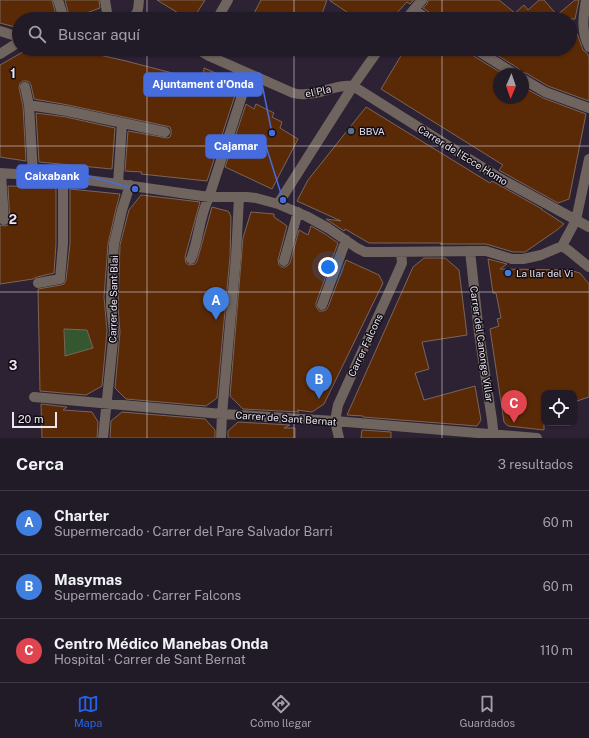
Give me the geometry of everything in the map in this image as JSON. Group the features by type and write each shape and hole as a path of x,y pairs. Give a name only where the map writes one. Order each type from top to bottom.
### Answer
{"street":[{"path":"58,0 62,12"},
{"path":"105,0 107,12"},
{"path":"138,12 139,0"},
{"path":"222,12 228,0"},
{"path":"417,12 414,10 422,0"},
{"path":"586,0 584,33 589,47"},
{"path":"0,31 12,35"},
{"path":"0,54 12,46"},
{"name":"el Pla","path":"209,56 293,93 308,94 340,86 353,86"},
{"name":"el Pla","path":"278,204 353,86 374,56"},
{"path":"486,56 505,68"},
{"path":"191,259 198,237 205,205 209,197 249,74"},
{"path":"529,83 545,92 589,108"},
{"name":"Carrer de l'Ecce Homo","path":"353,86 501,179 589,227"},
{"path":"25,87 29,105 33,175"},
{"path":"29,105 66,111 165,132"},
{"path":"118,184 122,123"},
{"path":"4,220 0,173 63,177 209,197 256,198 278,204 315,220 365,252 486,251 512,259 523,259 540,255 562,246 576,220 589,159"},
{"path":"38,283 60,279 63,244 63,177"},
{"name":"Carrer de Sant Blai","path":"103,438 114,325 111,297 114,244 120,217 130,185"},
{"path":"221,438 236,257 239,197"},
{"path":"284,261 298,212"},
{"path":"322,305 346,240"},
{"path":"562,246 589,267"},
{"name":"Carrer del Canonge Villar","path":"470,251 479,333 494,436"},
{"name":"Carrer Falcons","path":"339,438 335,420 338,405 402,263 401,252"},
{"name":"Carrer de Sant Bernat","path":"34,397 222,414 335,420 494,436 537,438"}],"green space":[{"path":"64,313 87,330 93,348 65,356"}],"building":[{"path":"0,0 52,0 55,12 12,12 12,26 0,23"},
{"path":"65,0 99,0 100,8 89,12 68,12"},
{"path":"157,0 205,0 197,12 177,12"},
{"path":"261,0 327,0 323,12 255,12"},
{"path":"329,0 414,0 410,4 407,2 398,12 347,12"},
{"path":"428,0 499,0 514,12 429,12 423,8 427,4"},
{"path":"539,0 544,0 554,12 516,12 524,5 528,10"},
{"path":"575,0 579,0 576,12 561,12"},
{"path":"577,34 583,50 589,57 589,101 548,86 529,75 529,68 518,68 498,56 577,56"},
{"path":"16,56 104,56 203,81 204,68 239,83 207,181 125,171 128,131 167,138 170,137 171,134 170,127 34,99 31,85 27,81 20,83 19,88 23,106 26,161 0,157 0,65"},
{"path":"401,56 474,56 493,68 493,104 529,104 529,90 543,98 586,114 569,199 558,203 499,170 503,165 381,89"},
{"path":"246,104 254,109 256,104 274,113 272,117 282,122 280,128 298,139 272,189 225,167"},
{"path":"366,107 490,183 492,181 542,209 564,224 525,252 513,252 486,244 369,243 345,229 344,231 326,219 341,221 297,201 308,180"},
{"path":"36,113 66,117 115,128 112,169 39,162"},
{"path":"8,186 56,187 56,244 54,273 33,279 0,284 0,225 5,226 10,223"},
{"path":"70,189 120,194 108,244 104,297 107,331 102,386 86,395 40,391 38,289 64,284 66,280 70,244","holes":["64,329 87,330 93,348 65,356"]},
{"path":"141,195 200,202 185,257 186,263 189,265 195,264 197,261 212,207 229,212 231,217 230,257 217,398 206,406 126,399 115,388 120,332 118,307 120,245 129,210"},
{"path":"251,212 274,214 274,217 287,226 278,260 279,265 282,267 286,267 290,263 299,230 308,235 311,226 338,243 316,303 319,311 326,310 328,307 346,260 379,275 383,283 324,404 312,412 297,410 299,412 243,409 230,396 243,238"},
{"path":"424,258 445,258 459,270 467,335 422,342 429,369 415,373 424,400 475,386 481,420 477,426 347,415 413,267"},
{"path":"488,259 507,264 500,269 569,270 580,273 589,284 589,397 577,401 577,390 541,390 541,426 544,426 544,430 508,426 504,422 490,329 499,326 497,319 501,318 496,293 493,293"},
{"path":"41,404 67,407 63,410 92,412 98,422 97,438 42,438"},
{"path":"122,412 205,419 215,430 215,438 110,438 111,421"},
{"path":"238,422 290,425 284,428 295,428 295,438 228,438 228,431"},
{"path":"362,430 391,432 391,438 361,438"}],"place":[{"name":"BBVA","path":"351,131"},
{"name":"Ajuntament d'Onda","path":"272,133"},
{"name":"Caixabank","path":"135,189"},
{"name":"Cajamar","path":"283,200"},
{"name":"La llar del Vi","path":"508,273"},
{"name":"Charter","path":"216,320"},
{"name":"Masymas","path":"319,399"},
{"name":"Centro Médico Manebas Onda","path":"514,423"}]}
